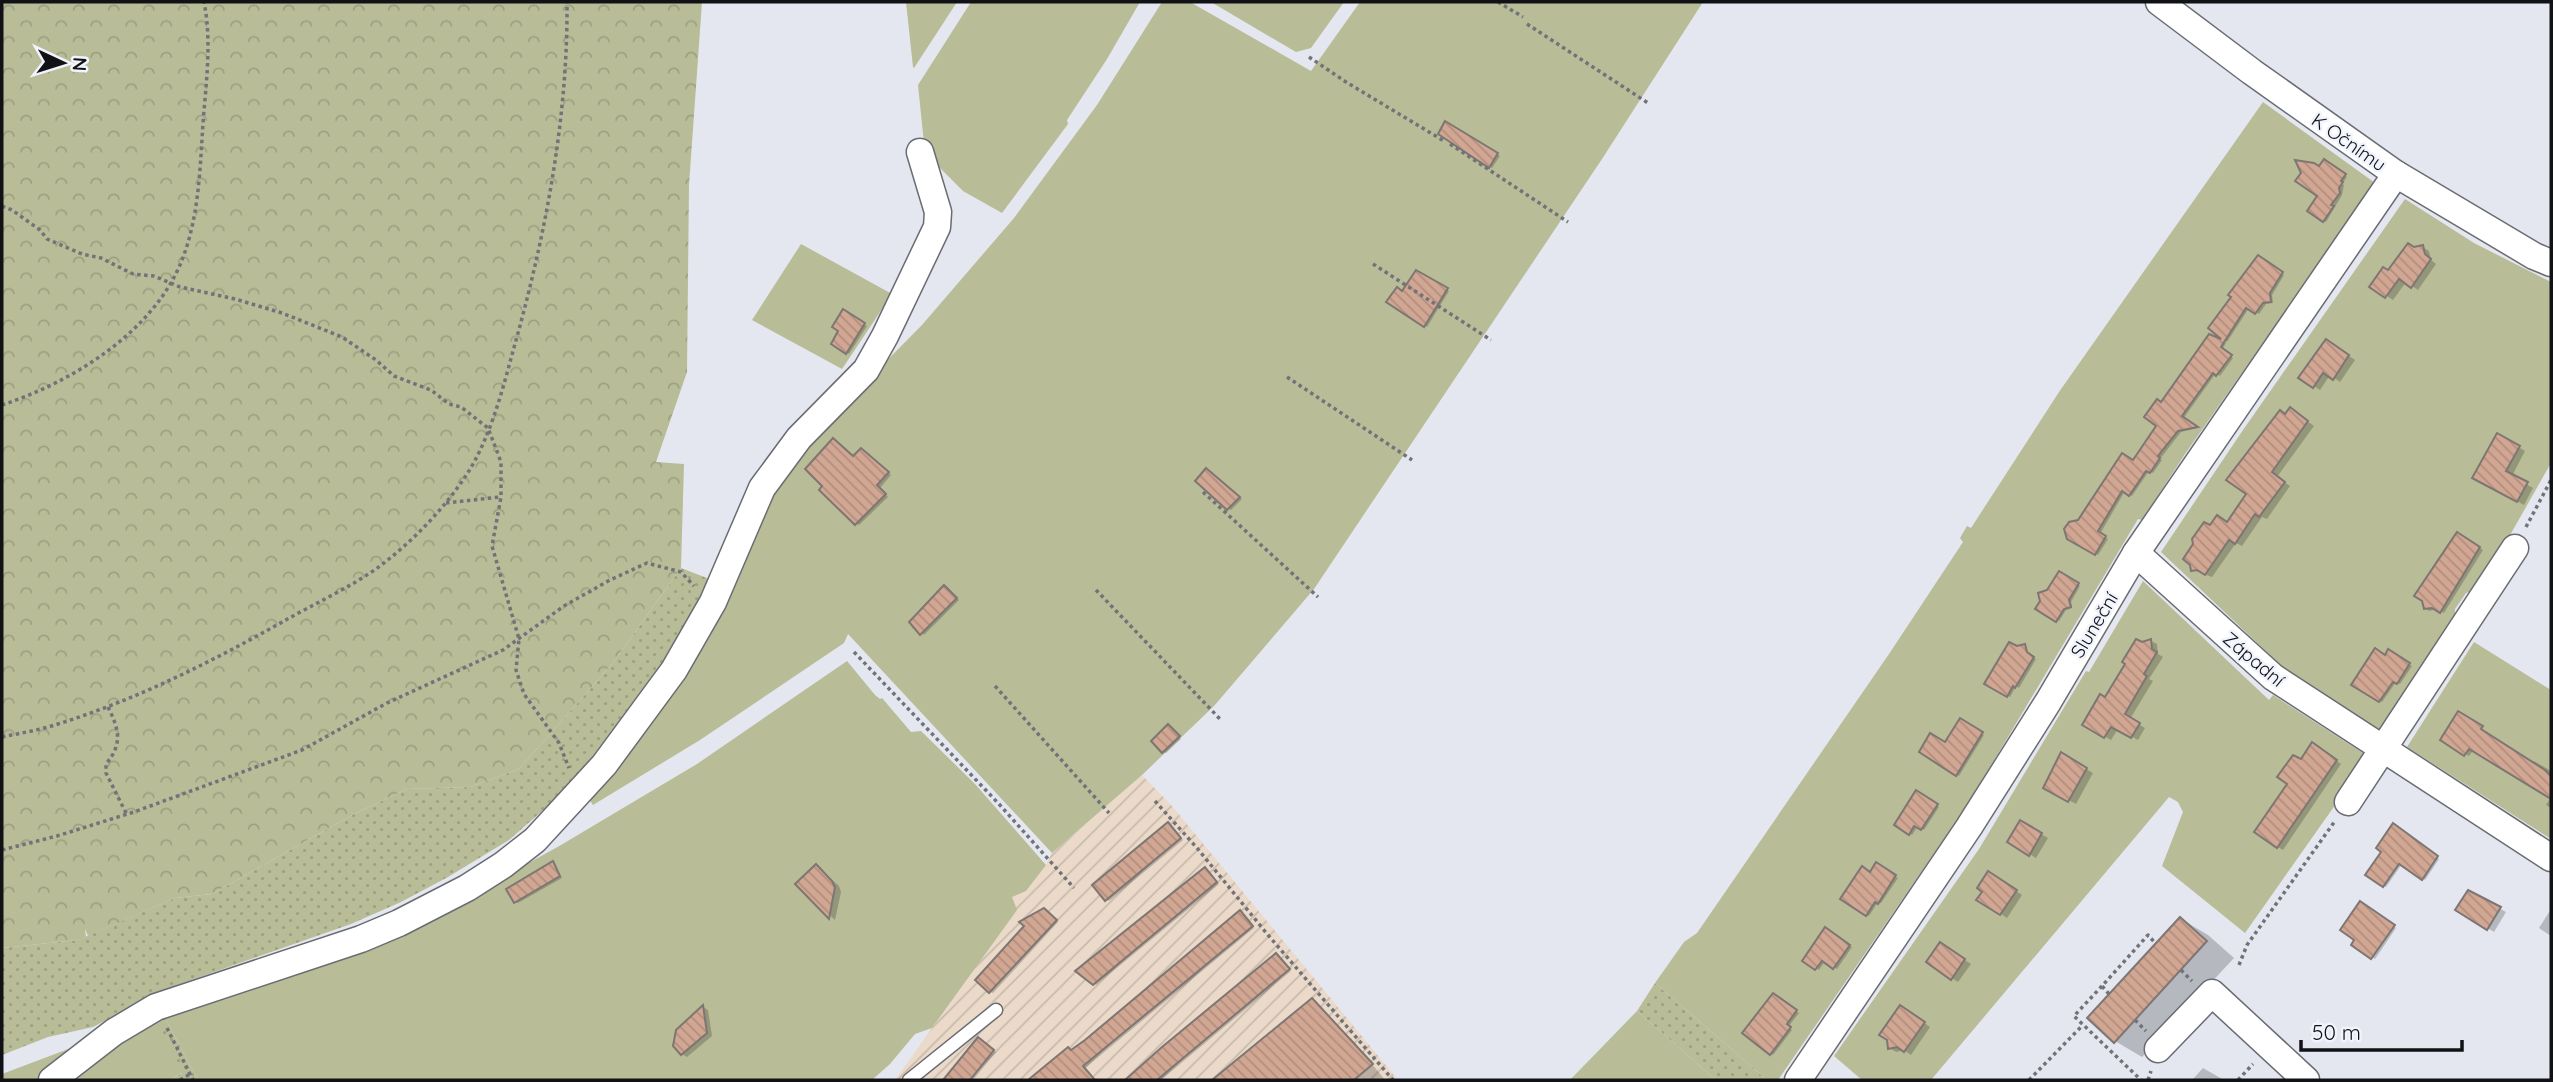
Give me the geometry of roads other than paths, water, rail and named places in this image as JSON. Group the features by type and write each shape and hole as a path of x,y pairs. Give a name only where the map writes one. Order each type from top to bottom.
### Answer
{"street":[{"name":"K Očnímu","path":"2159,2 2396,174 2534,256 2551,263"},
{"path":"52,1080 114,1032 156,1007 361,939 436,905 535,841 604,765 674,670 713,602 768,478 799,438 866,370 885,336 937,227 938,212 920,152"},
{"name":"Sluneční","path":"1798,1080 1969,827 2048,702 2136,553 2396,174"},
{"path":"2348,802 2515,548"},
{"name":"Západní","path":"2136,553 2273,677 2551,858"},
{"path":"2158,1049 2212,993 2306,1080"}],"lane":[{"path":"909,1080 996,1010"}]}
